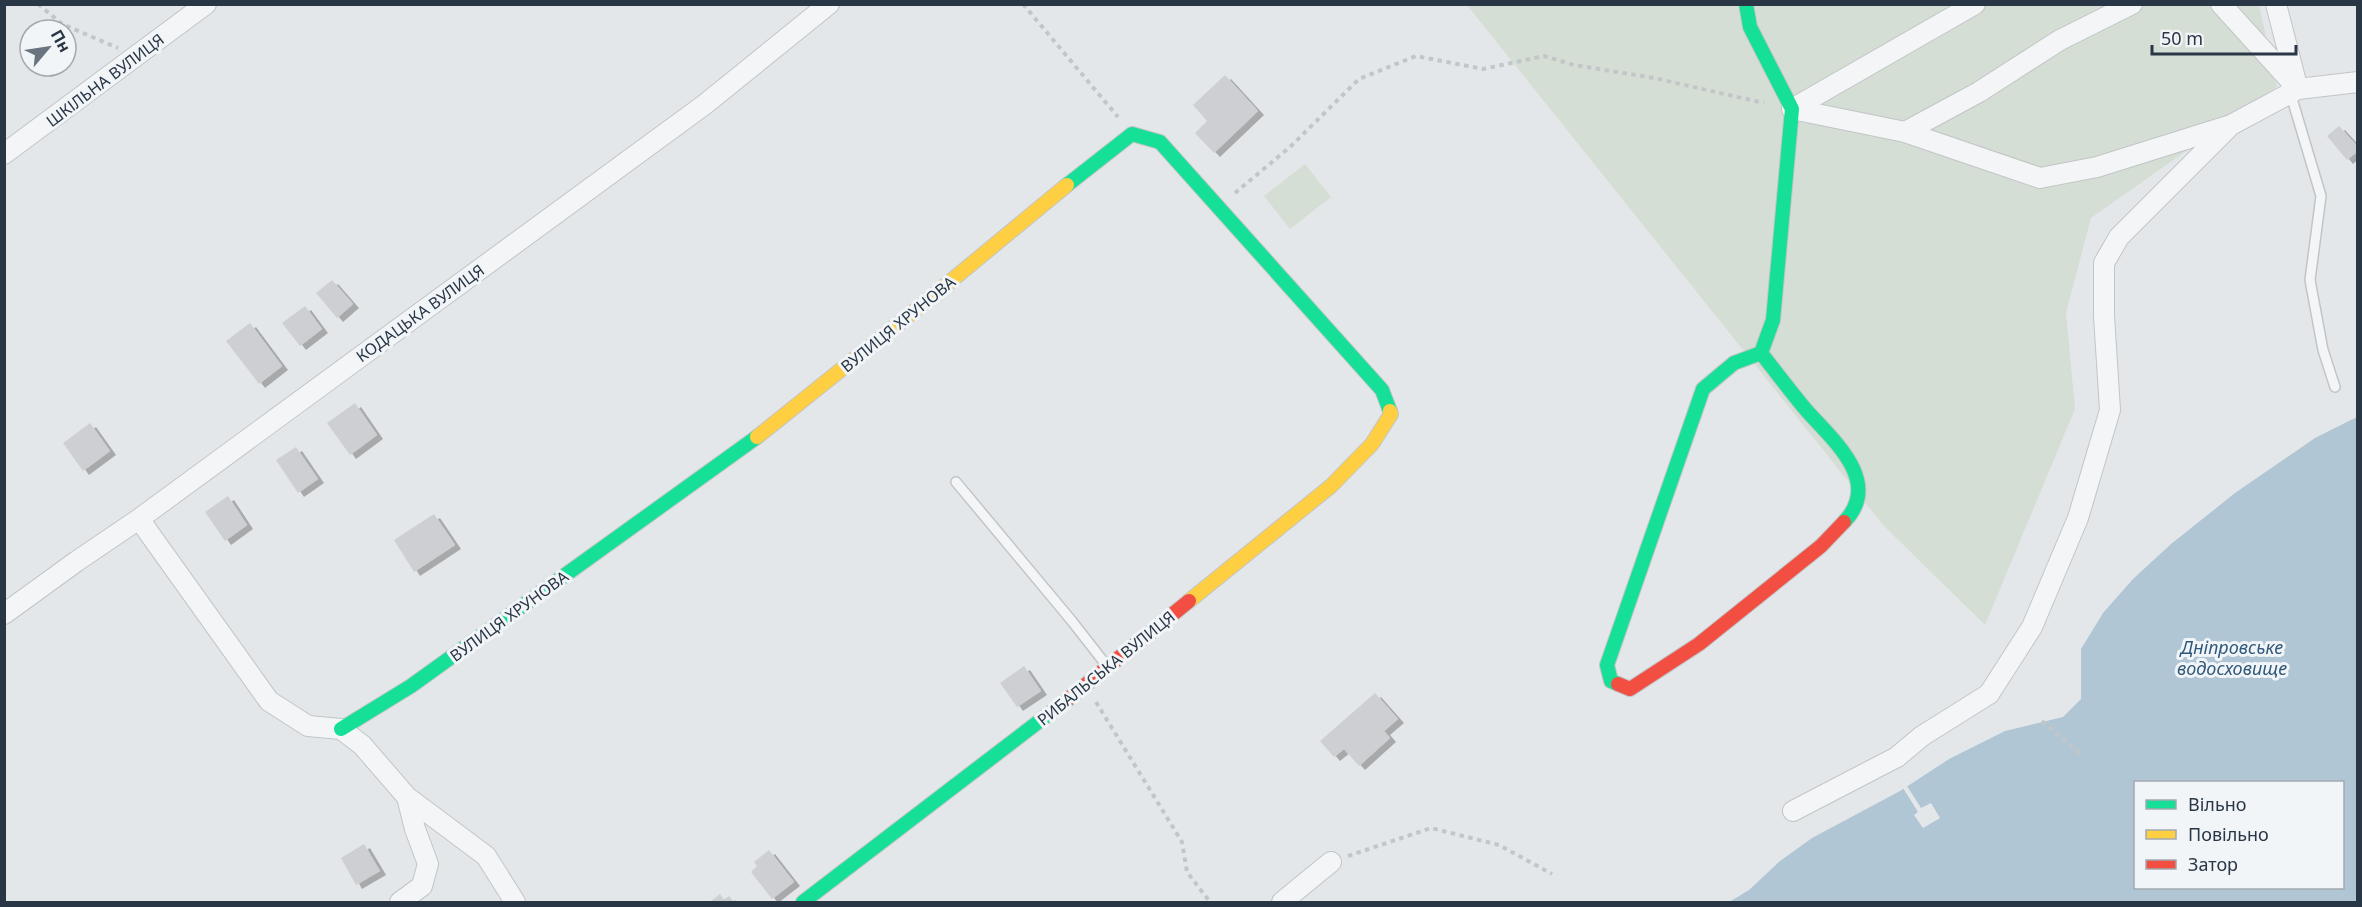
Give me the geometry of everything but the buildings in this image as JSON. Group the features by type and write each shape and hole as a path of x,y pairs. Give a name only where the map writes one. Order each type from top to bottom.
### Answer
{"street":[{"name":"ШКІЛЬНА ВУЛИЦЯ","path":"4,154 206,4"},
{"name":"КОДАЦЬКА ВУЛИЦЯ","path":"4,614 76,561 139,519 695,112 829,4"},
{"path":"1746,4 1750,27 1791,109 1773,320 1761,353 1734,363 1703,389 1607,665 1611,681 1630,689 1699,644 1821,546 1854,512 1859,487 1852,464 1839,445 1806,410 1761,353"},
{"path":"1791,109 1975,4"},
{"path":"1905,132 1980,92 2060,40 2132,4"},
{"path":"2221,4 2294,90"},
{"path":"2276,4 2294,90"},
{"path":"1791,109 1905,132 2040,178 2097,168 2231,125 2294,90 2358,82"},
{"path":"1793,812 1897,757 1922,736 1989,694 2032,627 2078,518 2110,410 2104,316 2104,263 2119,237 2231,125"},
{"path":"1132,134 1160,142 1218,207"},
{"name":"ВУЛИЦЯ ХРУНОВА","path":"341,729 411,686 758,436 924,304 1043,203 1132,134"},
{"name":"РИБАЛЬСЬКА ВУЛИЦЯ","path":"803,903 1108,668 1229,566 1331,486 1372,444 1391,414 1382,390 1218,207"},
{"path":"139,519 269,701 308,726 341,729 362,745 407,797 486,856 515,903"},
{"path":"400,903 422,886 428,864 415,829 407,797"},
{"path":"1282,903 1331,862"}],"lane":[{"path":"2294,90 2321,196 2310,280 2323,350 2335,387"},
{"path":"956,482 1108,668"}],"path":[{"path":"38,4 62,24 137,57"},
{"path":"1023,4 1132,134"},
{"path":"1218,207 1290,147 1359,79 1416,56 1483,69 1544,56 1574,65 1654,78 1791,109"},
{"path":"1086,685 1182,842 1186,873 1210,903"},
{"path":"2042,721 2082,755"},
{"path":"1331,862 1431,828 1499,845 1552,874"}],"shaded area":[{"path":"1467,5 2259,5 2277,87 2091,218 2066,313 2075,409 1985,625 1884,526"},
{"path":"1305,164 1331,197 1290,229 1264,196"}],"water":[{"name":"Дніпровське водосховище","path":"2357,417 2357,902 1729,902 1749,890 1780,861 1812,838 1900,791 1949,759 2005,731 2063,717 2081,699 2081,649 2103,613 2133,579 2171,544 2235,493 2315,438"}],"pier":[{"path":"1907,786 1921,808 1931,803 1940,818 1923,828 1914,815 1918,812 1903,788"}],"traffic: fast":[{"path":"1618,684 1611,681 1607,665 1703,389 1734,363 1761,353 1773,320 1792,109 1750,27 1746,4"},
{"path":"1067,185 1132,134 1160,142 1382,390 1390,411"},
{"path":"1761,353 1850,462 1856,477 1858,492 1855,507 1844,522"},
{"path":"341,729 411,686 757,437"},
{"path":"803,902 1067,700"}],"traffic: slow":[{"path":"757,437 1067,185"},
{"path":"1189,601 1331,486 1372,444 1391,414 1390,411"}],"traffic: jam":[{"path":"1618,684 1630,689 1699,644 1821,546 1844,522"},
{"path":"1067,700 1189,601"}]}
